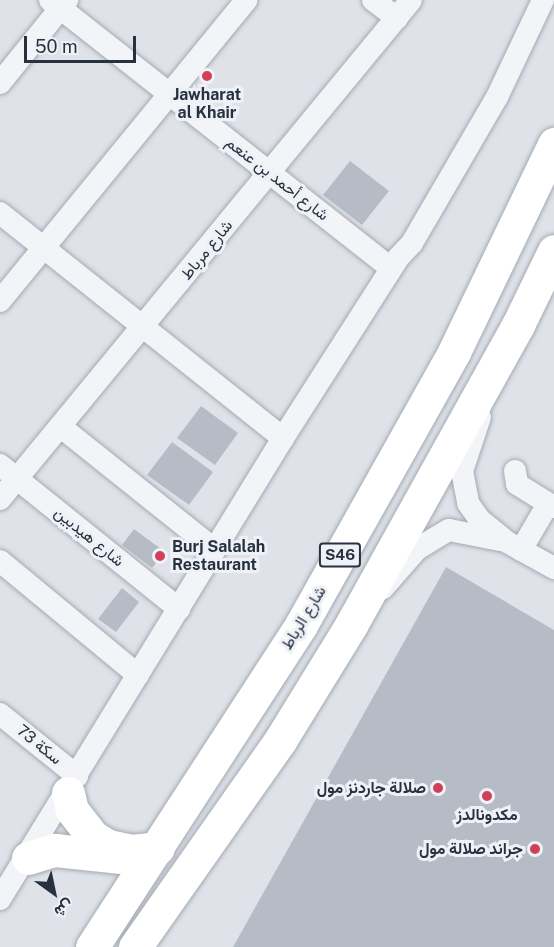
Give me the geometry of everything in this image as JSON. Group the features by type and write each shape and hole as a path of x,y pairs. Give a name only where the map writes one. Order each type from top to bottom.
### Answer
{"highway":[{"name":"شارع الرباط","path":"92,947 145,850 318,595 454,352 554,144"},
{"name":"S46","path":"135,947 281,739 351,625 518,325 554,251"},
{"path":"73,785 72,810 93,837 108,846 145,850"},
{"path":"15,866 55,850 111,858 145,850"}],"street":[{"path":"0,301 246,0"},
{"path":"373,0 397,18"},
{"name":"شارع مرباط","path":"0,499 143,329 411,0"},
{"path":"0,899 15,866 73,785 283,438 395,263 497,73 531,2"},
{"path":"0,83 59,3"},
{"name":"شارع أحمد بن عنعم","path":"59,3 168,95 270,174 395,263"},
{"path":"0,213 143,329 283,438"},
{"path":"518,325 481,414 461,481 474,512 514,546 554,568"},
{"path":"61,427 215,550"},
{"name":"شارع هيدبين","path":"0,465 179,609"},
{"path":"514,546 551,506 517,484 515,471"},
{"path":"351,625 417,549 448,530 461,530 514,546"},
{"path":"0,561 138,675"},
{"name":"سكة 73","path":"0,714 73,785"}],"building":[{"path":"350,161 389,191 362,225 323,195"},
{"path":"201,406 238,433 215,465 177,438"},
{"path":"172,442 213,472 189,505 147,475"},
{"path":"134,529 165,552 152,568 122,545"},
{"name":"صلالة جاردنز مول","path":"446,567 554,630 554,947 233,947"},
{"path":"122,588 139,602 116,632 98,619"}],"place":[{"name":"Jawharat al Khair","path":"207,76"},
{"name":"Burj Salalah Restaurant","path":"160,556"},
{"name":"صلالة جاردنز مول","path":"438,788"},
{"name":"مكدونالدز","path":"487,796"},
{"name":"جراند صلالة مول","path":"535,849"}]}
